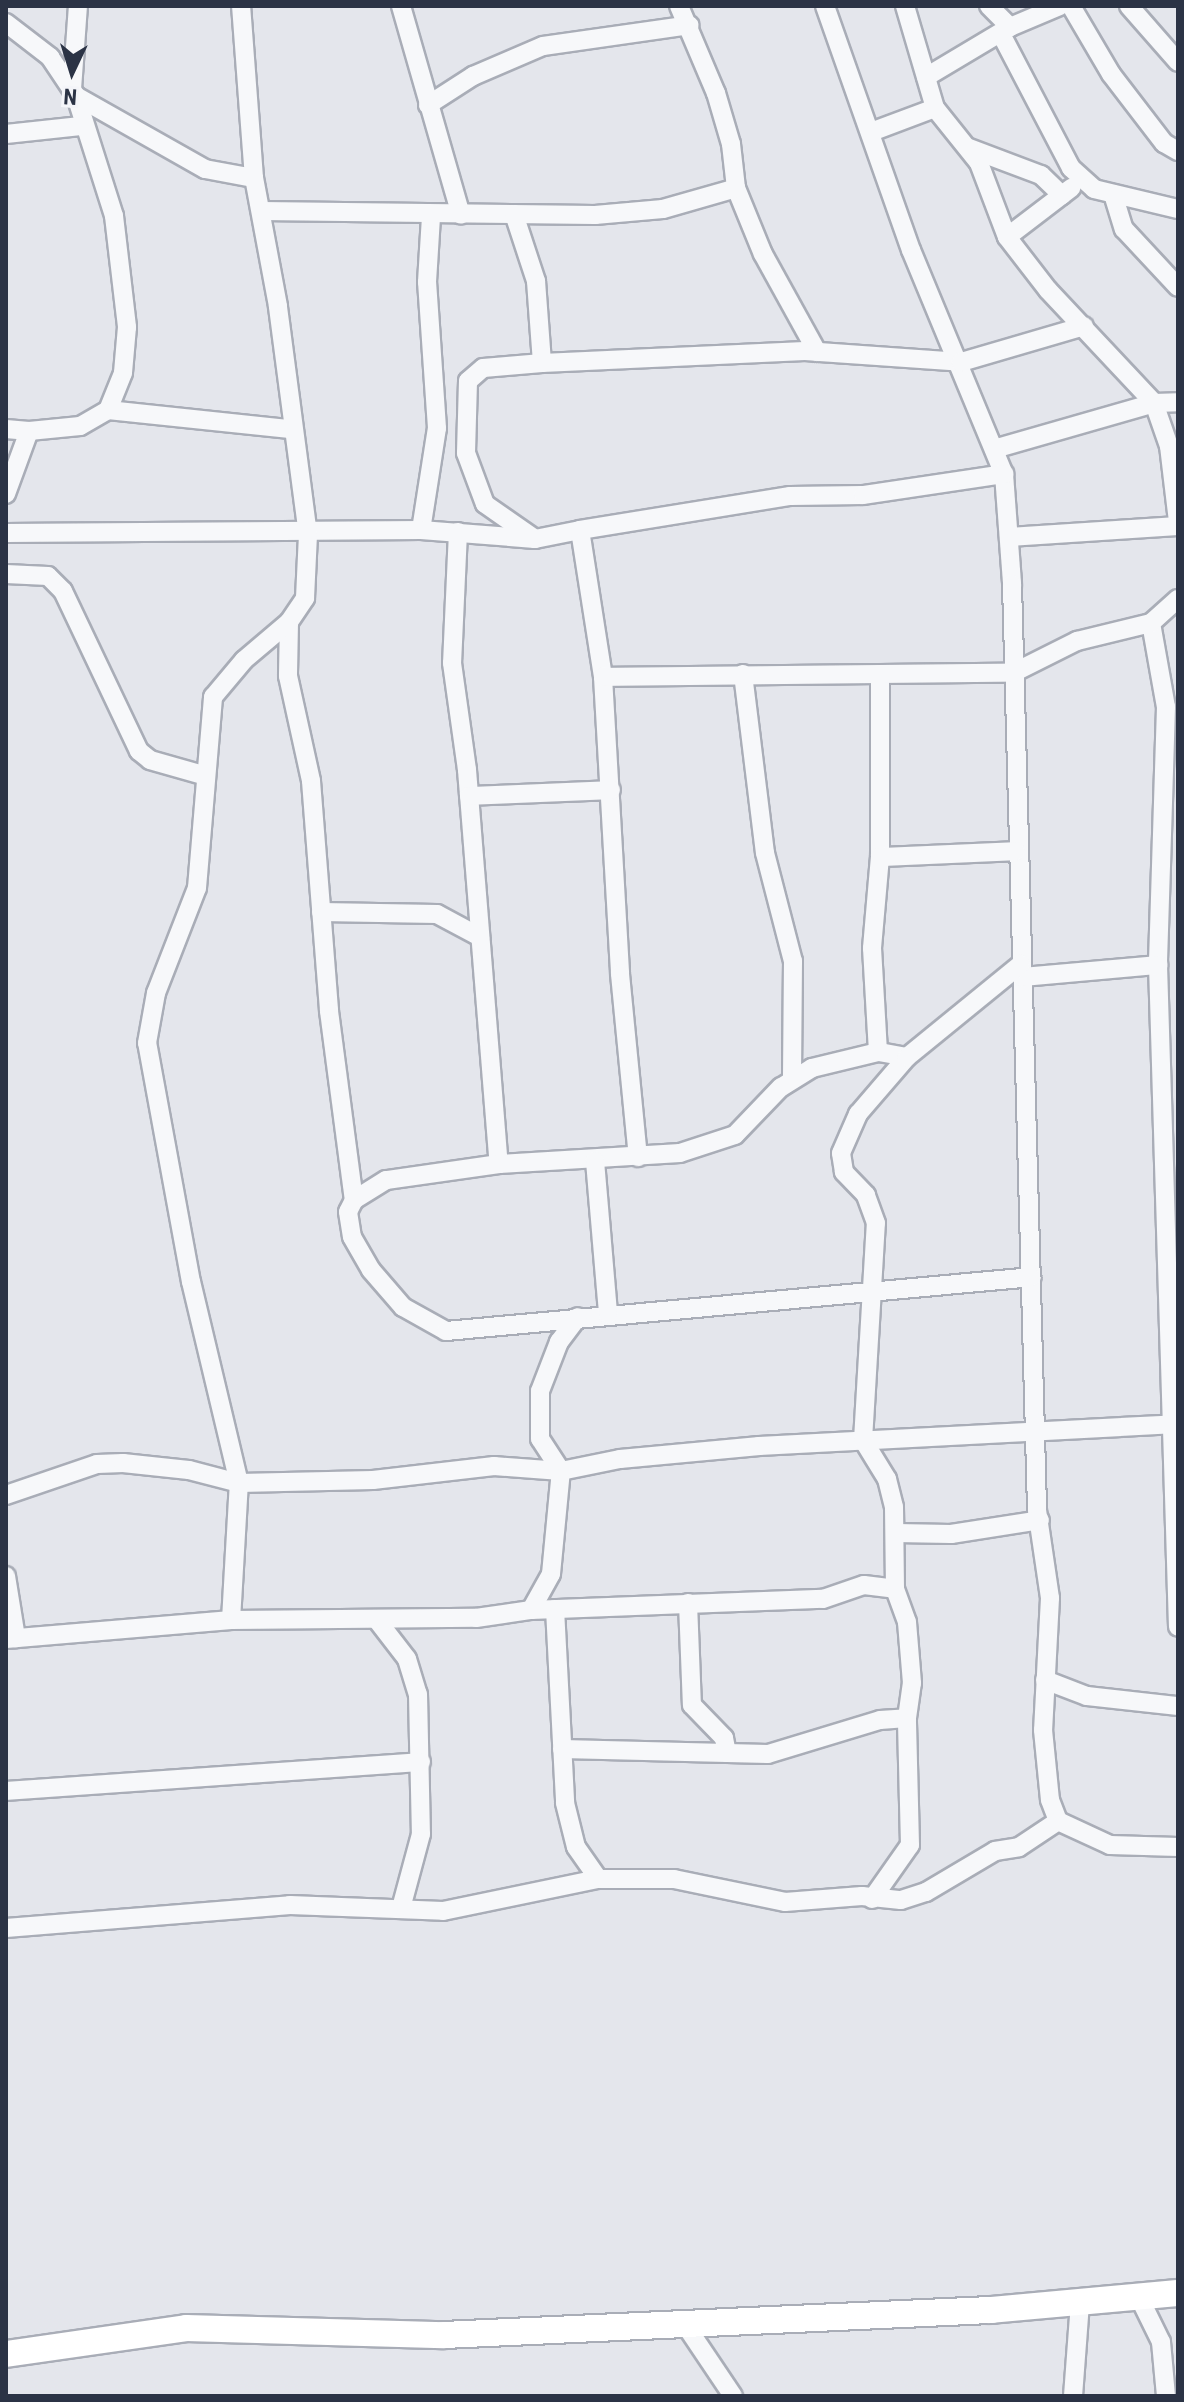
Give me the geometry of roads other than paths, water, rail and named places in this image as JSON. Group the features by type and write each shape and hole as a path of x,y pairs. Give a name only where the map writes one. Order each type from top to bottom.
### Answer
{"street":[{"path":"78,6 74,93 81,126 114,216 122,259 125,354 108,410"},
{"path":"231,1620 239,1483 147,1061 156,993 197,888 203,775 217,688 289,622 305,598 308,535 290,429 278,306 254,178 241,6"},
{"path":"401,6 461,215"},
{"path":"679,6 690,25 731,144 736,188 763,254 817,352"},
{"path":"825,6 911,250 961,362 1004,474 1009,537 1016,851 1036,1428 1040,1520 1050,1598 1044,1749 1058,1821"},
{"path":"905,6 935,108 969,148 987,177 1007,237 1154,403 1169,446 1178,523 1009,537"},
{"path":"989,6 1006,30 1059,152 1083,179 1113,194 1178,209"},
{"path":"926,77 1006,30 1060,6"},
{"path":"1071,6 1111,74 1164,143 1178,151"},
{"path":"1129,6 1178,62"},
{"path":"6,23 40,46 74,93 194,164 254,178"},
{"path":"428,105 473,76 543,46 690,25"},
{"path":"871,132 935,108"},
{"path":"6,134 81,126"},
{"path":"969,148 1041,175 1062,195"},
{"path":"1007,237 1083,179"},
{"path":"261,211 431,216 663,209 736,188"},
{"path":"1113,194 1124,229 1178,287"},
{"path":"514,214 536,281 542,363"},
{"path":"421,530 435,471 437,428 427,282 431,216"},
{"path":"535,539 485,504 466,453 464,409 468,381 483,368 817,352 961,362 1084,326"},
{"path":"994,449 1154,403 1178,402"},
{"path":"6,429 29,431 80,426 108,410 290,429"},
{"path":"6,494 29,431"},
{"path":"6,533 308,535 421,530 535,539 790,496 863,495 1004,474"},
{"path":"580,530 603,677 620,974 638,1157"},
{"path":"458,532 452,663 469,796 499,1164"},
{"path":"6,574 48,576 63,591 139,751 150,760 203,775"},
{"path":"603,677 1013,673 1077,641 1151,623 1178,599"},
{"path":"289,622 288,676 311,781 321,912 354,1200 349,1225 371,1270 403,1307 432,1328 446,1331 868,1289 1032,1277"},
{"path":"1151,623 1166,707 1158,960 1176,1424 1178,1627"},
{"path":"743,674 765,853 793,961 792,1079"},
{"path":"878,1052 872,948 880,857 880,676"},
{"path":"469,796 611,790"},
{"path":"880,857 1016,851"},
{"path":"321,912 437,914 480,937"},
{"path":"872,1899 910,1845 907,1718 911,1652 895,1589 896,1533 887,1479 863,1440 868,1289 877,1240 873,1208 844,1172 841,1153 858,1114 907,1057 1022,970 1178,956"},
{"path":"354,1200 386,1180 499,1164 595,1161 680,1153 735,1135 792,1079 812,1068 878,1052 907,1057"},
{"path":"595,1161 608,1314"},
{"path":"531,1610 541,1601 551,1574 561,1471 548,1455 537,1419 546,1371 578,1317"},
{"path":"6,1495 97,1464 123,1463 239,1483 373,1480 494,1466 561,1471 634,1457 863,1440 1036,1428 1176,1424"},
{"path":"896,1533 962,1533 1040,1520"},
{"path":"6,1576 11,1639 231,1620 476,1618 531,1610 823,1599 864,1585 895,1589"},
{"path":"688,1603 692,1705 724,1738 727,1753"},
{"path":"555,1609 562,1749 570,1824 581,1857 598,1879"},
{"path":"377,1620 412,1670 421,1762 421,1834 401,1908"},
{"path":"1045,1680 1087,1696 1178,1706"},
{"path":"562,1749 768,1754 880,1720 907,1718"},
{"path":"6,1791 421,1762"},
{"path":"1058,1821 1110,1845 1178,1847"},
{"path":"6,1928 290,1905 463,1908 598,1879 674,1879 785,1902 901,1900 926,1892 995,1851 1019,1847 1058,1821"},
{"path":"6,2354 186,2328 444,2335 1080,2302 1178,2293"},
{"path":"1139,2297 1161,2342 1166,2396"},
{"path":"1073,2396 1080,2302"},
{"path":"684,2323 733,2396"}]}
